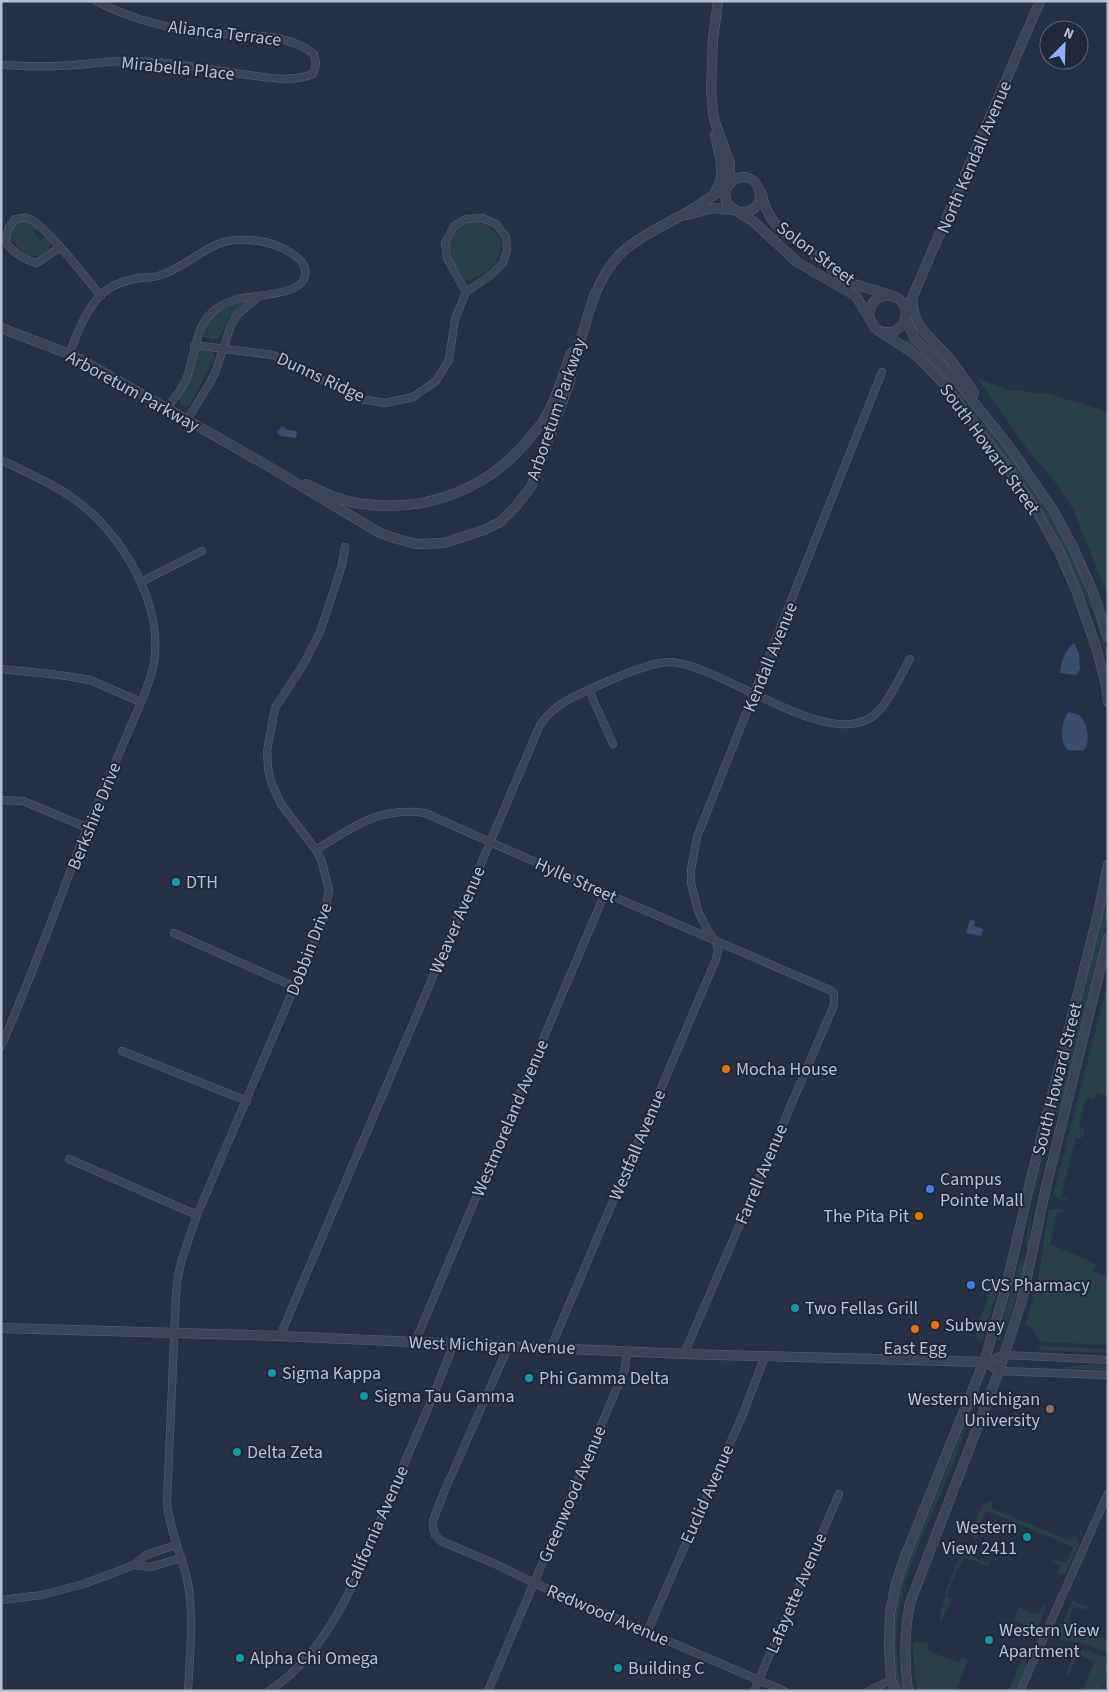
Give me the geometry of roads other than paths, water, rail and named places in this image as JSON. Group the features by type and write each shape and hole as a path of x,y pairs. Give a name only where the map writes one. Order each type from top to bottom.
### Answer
{"street":[{"name":"Alianca Terrace","path":"96,1 129,15 177,29 206,33 268,36 291,41 304,46 314,54 316,64"},
{"path":"710,197 717,189 722,175 720,155 714,130 711,67 715,12 718,1"},
{"name":"North Kendall Avenue","path":"906,315 1040,1"},
{"name":"Mirabella Place","path":"1,65 56,66 140,61 258,76 303,78 313,74 316,64"},
{"path":"714,119 730,160 728,185 725,191 726,201 736,211 750,211 755,208 761,192 755,182 750,178 739,177 728,185"},
{"name":"Arboretum Parkway","path":"261,462 332,497 362,504 392,507 420,504 445,498 472,487 493,474 513,457 544,420 605,272 623,251 643,236 675,219 728,185"},
{"name":"Solon Street","path":"761,192 766,211 778,227 851,283 890,295"},
{"name":"Arboretum Parkway","path":"675,219 712,208 736,211"},
{"name":"Solon Street","path":"736,211 754,222 797,262 853,294 859,300 869,318"},
{"path":"60,247 37,263 26,261 13,252 6,244 8,229 15,219 27,218 36,222 60,247 101,296"},
{"path":"482,218 496,224 506,237 507,250 503,264 466,292 447,258 446,243 454,226 466,219 482,218"},
{"path":"69,354 87,315 106,291 138,278 156,277 172,271 218,244 227,241 248,240 268,242 301,260 306,275 302,283 296,288 258,297 238,299 216,309 208,317 194,345 188,374 183,387 167,408"},
{"name":"Dunns Ridge","path":"194,345 273,355 360,399 385,403 413,398 436,381 449,360 455,319 466,292"},
{"name":"Arboretum Parkway","path":"1,328 69,354 261,462 378,532 416,544 444,543 484,530 500,522 531,487 570,381 595,293"},
{"path":"890,295 901,301 906,315 903,324 893,332 880,331 875,328 869,318 869,312 874,301 890,295"},
{"path":"187,420 208,386 219,362 231,325 237,315 258,297"},
{"path":"914,297 913,308 919,323 951,360 1008,445"},
{"name":"South Howard Street","path":"906,315 915,339 958,382 1008,445 1054,510 1093,592 1108,637"},
{"name":"South Howard Street","path":"880,331 910,351 943,384 1008,469 1037,511 1060,553 1078,595 1107,684 1108,702"},
{"name":"Kendall Avenue","path":"716,942 698,911 691,883 690,870 697,837 882,372"},
{"name":"Berkshire Drive","path":"1,460 47,482 75,499 97,517 127,556 141,582 153,620 156,647 150,680 88,828 1,1046"},
{"name":"Dobbin Drive","path":"188,1691 191,1643 190,1603 185,1569 176,1545 167,1502 178,1276 198,1215 324,918 329,898 325,872 316,850 281,804 271,782 267,751 275,708 320,632 342,565 345,547"},
{"path":"141,582 202,551"},
{"name":"Weaver Avenue","path":"280,1336 540,725 548,714 560,704 588,690 646,666 661,662 671,662 703,669 755,695 830,724 848,725 858,723 873,716 879,710 910,659"},
{"path":"1,669 90,680 141,702"},
{"path":"588,690 613,744"},
{"path":"1,800 29,804 88,828"},
{"name":"Hylle Street","path":"316,850 359,823 401,811 425,813 605,894 822,986 834,994"},
{"name":"South Howard Street","path":"895,1691 891,1680 889,1647 890,1614 896,1583 984,1362 1007,1284 1030,1183 1098,914 1108,865"},
{"name":"Westmoreland Avenue","path":"415,1342 605,894"},
{"path":"174,933 295,987"},
{"name":"South Howard Street","path":"908,1691 904,1644 913,1593 999,1371 1022,1300 1044,1194 1108,938"},
{"name":"Westfall Avenue","path":"551,1346 716,959 718,951 716,942"},
{"name":"Farrell Avenue","path":"684,1354 834,1005 834,994"},
{"path":"122,1051 247,1101"},
{"path":"69,1159 198,1215"},
{"path":"1015,1249 1033,1253"},
{"name":"West Michigan Avenue","path":"1,1328 174,1332 454,1344 551,1346 684,1354 984,1362 1004,1355 1108,1360"},
{"name":"California Avenue","path":"269,1691 297,1669 336,1617 440,1382 454,1344"},
{"name":"Redwood Avenue","path":"509,1346 444,1492 433,1521 435,1535 441,1541 534,1583 784,1691"},
{"name":"Greenwood Avenue","path":"488,1691 625,1369 627,1351"},
{"name":"Euclid Avenue","path":"647,1632 743,1414 766,1356"},
{"name":"West Michigan Avenue","path":"984,1362 999,1371 1108,1375"},
{"path":"1020,1691 1108,1493"},
{"name":"Lafayette Avenue","path":"754,1691 839,1494"},
{"path":"1,1600 60,1591 134,1565 146,1555 176,1545"},
{"path":"134,1565 150,1567 181,1558"},
{"path":"868,1691 891,1680"}],"water":[{"path":"282,426 287,430 296,431 296,438 280,436 277,432"},
{"path":"1074,643 1079,654 1080,670 1075,675 1060,673 1064,656"},
{"path":"1069,712 1079,715 1086,727 1088,738 1083,751 1068,750 1063,742 1064,720"},
{"path":"970,919 975,921 974,926 983,929 981,936 966,933"}],"place":[{"name":"DTH","path":"176,882"},
{"name":"Mocha House","path":"726,1069"},
{"name":"Campus Pointe Mall","path":"930,1189"},
{"name":"The Pita Pit","path":"919,1216"},
{"name":"CVS Pharmacy","path":"971,1285"},
{"name":"Two Fellas Grill","path":"795,1308"},
{"name":"Subway","path":"935,1325"},
{"name":"East Egg","path":"915,1329"},
{"name":"Sigma Kappa","path":"272,1373"},
{"name":"Phi Gamma Delta","path":"529,1378"},
{"name":"Sigma Tau Gamma","path":"364,1396"},
{"name":"Western Michigan University","path":"1050,1409"},
{"name":"Delta Zeta","path":"237,1452"},
{"name":"Western View 2411","path":"1027,1537"},
{"name":"Western View Apartment","path":"989,1640"},
{"name":"Alpha Chi Omega","path":"240,1658"},
{"name":"Building C","path":"618,1668"}]}
